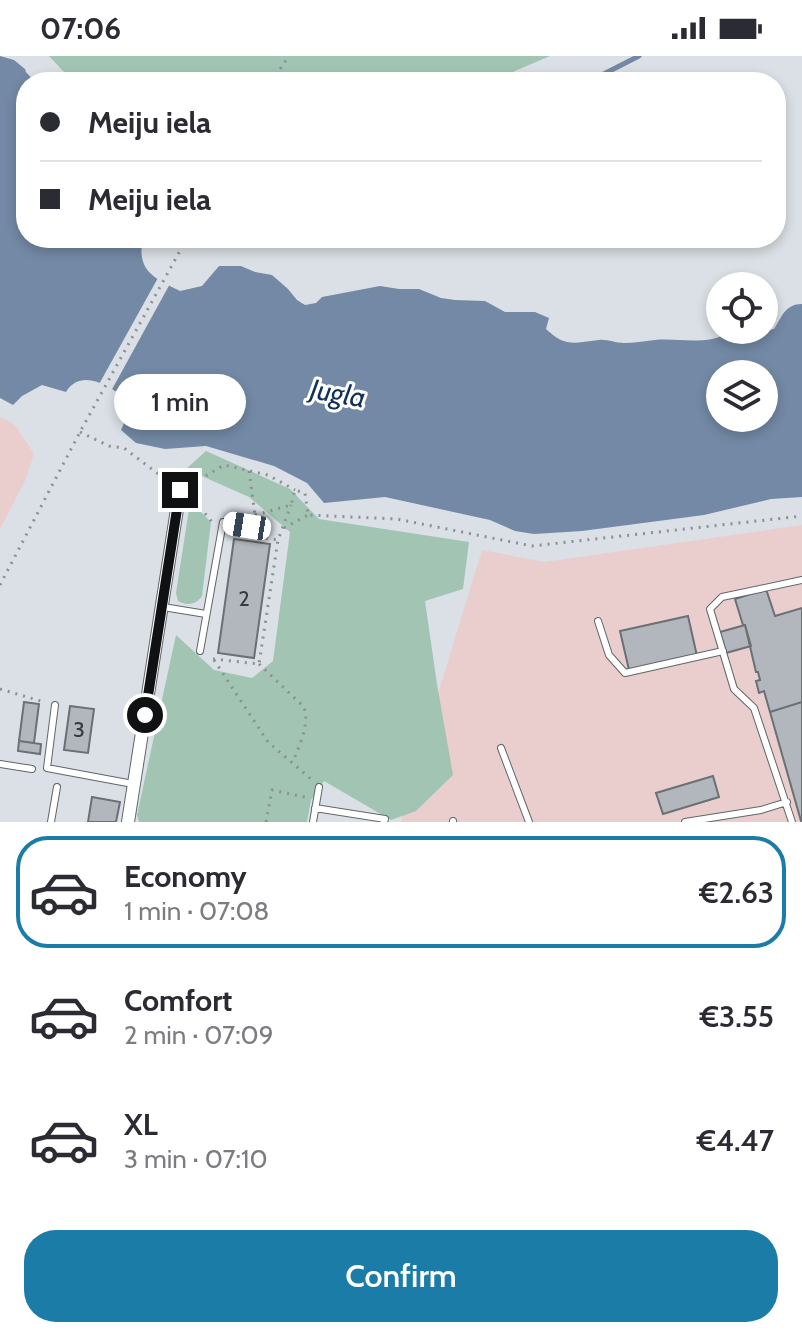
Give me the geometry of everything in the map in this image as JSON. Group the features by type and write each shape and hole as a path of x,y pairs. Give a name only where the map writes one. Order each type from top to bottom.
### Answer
{"street":[{"path":"128,822 180,490"}],"lane":[{"path":"200,651 223,522 250,526"},
{"path":"792,822 754,708 734,689 710,609 722,597 802,580"},
{"path":"163,607 206,614"},
{"path":"598,621 609,655 625,673 723,651"},
{"path":"55,705 47,768 133,784"},
{"path":"501,748 529,822"},
{"path":"0,764 32,769"},
{"path":"51,822 57,787"},
{"path":"313,822 319,787"},
{"path":"685,822 761,810 787,802"},
{"path":"315,808 385,819 384,822"}],"path":[{"path":"0,585 182,248"},
{"path":"80,432 109,446 124,448 180,490 224,465 268,475 305,493 308,515"},
{"path":"249,471 255,515 291,505"},
{"path":"259,664 278,540 295,490"},
{"path":"188,508 202,510 221,532"},
{"path":"283,529 308,515 397,519 532,546 802,516"},
{"path":"250,526 252,536 278,540"},
{"path":"202,640 268,742 319,787"},
{"path":"213,659 259,664 304,707 304,731 293,764"},
{"path":"0,689 55,705"},
{"path":"266,822 272,790 317,799"}],"shaded area":[{"path":"0,417 15,425 34,454 25,481 0,529"},
{"path":"802,525 802,822 401,822 482,550 545,562"}],"green space":[{"path":"49,56 550,56 512,72 62,70"},
{"path":"206,451 290,489 319,519 469,542 463,589 425,601 453,775 416,811 391,820 324,781 311,800 307,822 139,822 137,815 176,635 214,670 252,678 273,661 290,532 249,497 186,469"},
{"path":"189,509 200,511 211,522 202,596 188,604 178,601 176,593"}],"water":[{"name":"Jugla","path":"0,56 14,60 26,72 16,72 16,248 142,248 142,258 149,272 180,291 202,286 219,266 241,266 272,275 305,305 316,303 322,297 380,286 419,289 441,298 485,301 505,312 535,312 549,318 546,329 553,335 576,343 706,339 706,344 778,344 778,322 788,309 802,304 802,497 771,499 704,515 534,534 515,531 490,520 385,497 324,503 307,483 274,466 206,446 165,449 136,443 121,430 128,414 125,399 95,381 79,381 66,392 42,385 13,405 0,398"}],"pier":[{"path":"159,276 171,282 110,393 98,386"}],"building":[{"path":"234,539 270,544 254,658 218,653"},
{"path":"766,589 775,616 802,608 802,702 770,712 764,691 759,693 756,681 760,680 758,672 735,599"},
{"path":"688,616 697,656 629,670 620,631"},
{"path":"745,625 751,646 726,653 720,632"},
{"path":"24,702 39,704 34,743 19,741"},
{"path":"802,702 802,820 801,821 770,712"},
{"path":"70,706 94,709 88,753 64,750"},
{"path":"19,741 41,744 40,754 18,751"},
{"path":"713,776 719,797 663,814 656,793"},
{"path":"92,797 120,802 116,822 88,822"}],"waterway":[{"path":"608,72 639,56"}],"route":[{"path":"145,715 180,490"}]}
